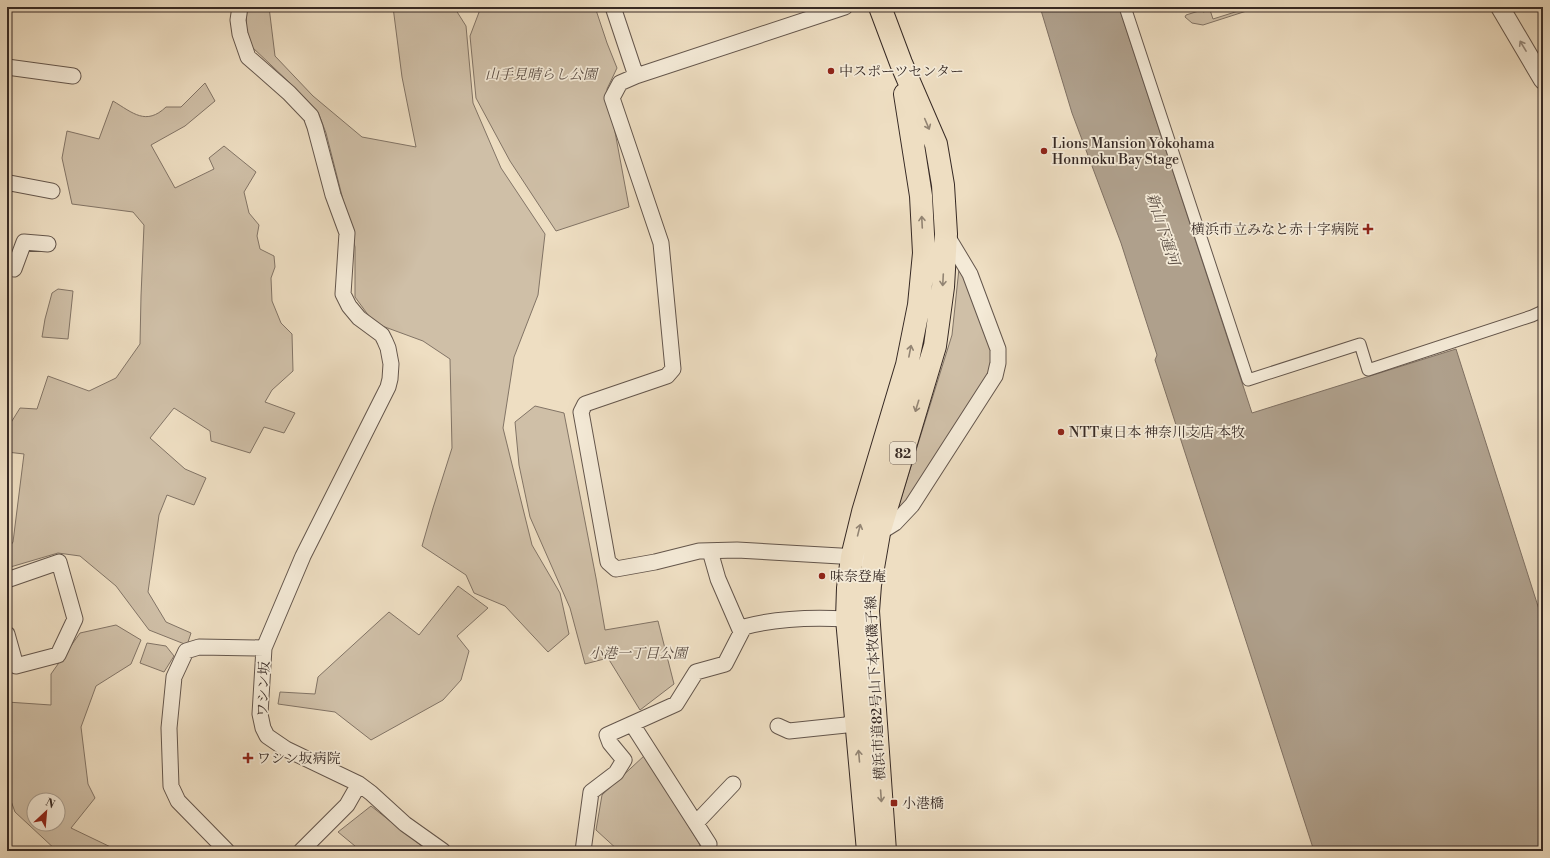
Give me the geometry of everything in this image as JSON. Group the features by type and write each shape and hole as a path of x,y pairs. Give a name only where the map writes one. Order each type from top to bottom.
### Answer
{"main road":[{"name":"横浜市道82号山下本牧磯子線","path":"880,7 901,63 936,144 943,185 946,234 943,287 935,346 879,533 870,585 868,611 885,851"},
{"name":"横浜市道82号山下本牧磯子線","path":"868,851 847,619 848,588 852,557 863,512 907,365 919,305 924,253 921,196 901,63"}],"street":[{"name":"ワシン坂","path":"240,7 238,20 240,34 248,57 290,93 311,116 333,195 347,233 343,294 349,306 359,318 382,335 388,348 391,364 388,387 303,556 264,648 260,714 263,728 267,736 286,749 359,784 405,824 443,851"},
{"path":"613,7 636,76"},
{"path":"845,7 636,76 620,83 612,98 661,243 673,369 666,376 585,404 581,412 608,562 616,569 655,562 699,551 737,550 852,557 874,560"},
{"path":"1125,7 1248,380 1360,344 1368,370 1543,312"},
{"path":"1500,7 1543,80"},
{"path":"7,67 73,76"},
{"path":"7,185 10,184 52,191"},
{"path":"879,533 895,523 912,506 995,376 998,363 998,348 970,274 946,234"},
{"path":"7,266 14,269 24,242 48,244"},
{"path":"710,551 718,579 741,632"},
{"path":"7,580 59,562 76,619 58,655 16,666 7,634"},
{"path":"583,851 591,792 616,773 624,760 610,743 607,735 676,704 696,672 725,664 744,627 789,619 847,619"},
{"path":"227,851 178,801 171,786 169,728 174,677 186,651 199,647 264,648"},
{"path":"778,726 789,731 846,725 856,720"},
{"path":"632,724 709,844 707,851"},
{"path":"301,851 347,805 359,784"},
{"path":"696,823 733,784"}],"green space":[{"path":"247,7 269,7 275,56 313,96 362,137 416,147 402,77 393,7 454,7 466,26 473,103 501,168 545,234 538,295 514,357 503,428 532,545 560,593 569,634 548,652 505,606 474,593 466,575 422,546 452,448 450,359 423,341 374,323 355,297 355,247 326,133 318,112 252,47 246,29"},
{"name":"山手見晴らし公園","path":"481,7 595,7 617,68 607,89 629,207 556,231 510,161 476,98 470,36"},
{"path":"1251,7 1259,7 1203,25 1192,23 1185,17 1186,15 1202,10 1203,12 1210,10 1213,19"},
{"path":"205,83 215,101 185,126 151,145 175,188 214,169 209,158 224,146 256,172 244,192 249,213 259,225 257,236 260,249 274,256 275,267 271,278 272,301 281,323 292,334 293,371 272,390 265,402 295,413 284,433 264,427 250,453 211,441 210,431 174,408 150,438 185,469 206,478 194,505 167,495 159,515 148,592 166,622 191,633 187,645 149,630 116,586 80,556 58,553 7,568 7,551 13,542 24,454 7,452 7,429 20,408 37,409 48,376 89,391 116,378 140,344 144,225 133,212 72,204 62,158 67,131 99,139 113,101 140,116 152,116 159,113 166,107 181,107"},
{"path":"960,259 995,355 988,379 902,507 898,508 952,335"},
{"path":"58,289 73,291 68,339 42,337 52,293"},
{"name":"小港一丁目公園","path":"535,406 564,413 605,630 658,621 674,684 640,710 608,658 585,664 570,608 530,517 519,465 515,422"},
{"path":"458,586 488,608 457,636 469,651 461,680 443,700 371,740 335,712 278,704 280,692 315,694 318,677 389,612 419,635"},
{"path":"116,625 141,640 131,664 96,686 81,727 88,784 95,798 71,828 119,851 57,851 37,832 66,832 66,792 26,792 26,822 15,812 7,790 7,702 51,705 51,674 80,633"},
{"path":"147,643 166,646 174,656 164,672 140,663"},
{"path":"645,755 700,845 697,851 619,851 596,830 602,795"},
{"path":"371,806 428,851 361,851 338,832"}],"water":[{"name":"新山下運河","path":"1040,7 1119,7 1252,413 1456,349 1543,622 1543,851 1314,851 1155,360 1157,355 1121,243 1072,113"}],"place":[{"name":"中スポーツセンター","path":"831,71"},
{"name":"Lions Mansion Yokohama Honmoku Bay Stage","path":"1044,151"},
{"name":"横浜市立みなと赤十字病院","path":"1368,229"},
{"name":"NTT東日本 神奈川支店 本牧","path":"1061,432"},
{"name":"味奈登庵","path":"822,576"},
{"name":"ワシン坂病院","path":"248,758"},
{"name":"小港橋","path":"894,803"}]}
